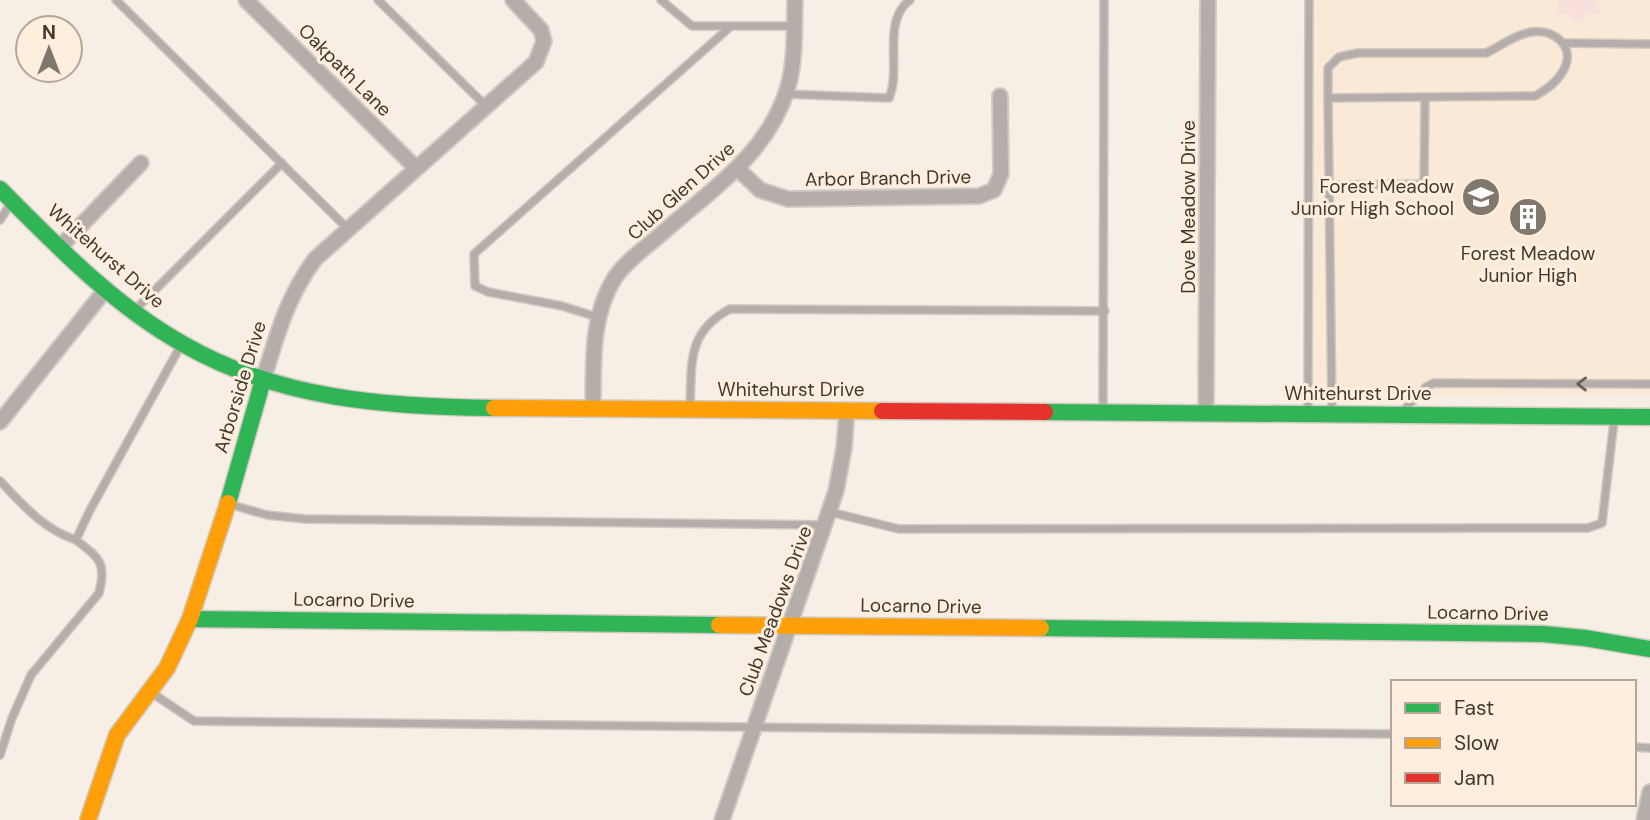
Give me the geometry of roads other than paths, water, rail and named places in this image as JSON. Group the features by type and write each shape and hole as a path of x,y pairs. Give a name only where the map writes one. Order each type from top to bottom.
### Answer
{"street":[{"name":"Oakpath Lane","path":"246,0 416,168"},
{"name":"Arborside Drive","path":"88,820 117,735 176,652 190,619 228,503 284,313 297,284 315,259 536,62 544,41 541,30 513,0"},
{"name":"Club Glen Drive","path":"593,408 597,317 614,278 738,169 765,137 785,94 793,59 795,0"},
{"name":"Dove Meadow Drive","path":"1206,413 1208,0"},
{"name":"Arbor Branch Drive","path":"738,169 760,190 788,200 979,196 994,190 1001,174 1000,96"},
{"path":"61,246 141,163"},
{"name":"Whitehurst Drive","path":"0,189 106,289 181,343 263,380 373,404 416,407 1650,417"},
{"path":"0,422 106,289"},
{"name":"Club Meadows Drive","path":"722,820 828,519 844,448 847,410"},
{"name":"Locarno Drive","path":"190,619 1542,634 1650,649"},
{"path":"1644,820 1650,792"}],"lane":[{"path":"116,0 349,229"},
{"path":"378,0 487,107"},
{"path":"661,0 692,26 794,26"},
{"path":"785,94 889,97 894,88 895,27 904,4 910,0"},
{"path":"1103,412 1104,0"},
{"path":"1308,413 1309,0"},
{"path":"597,317 562,306 488,292 475,286 474,254 730,27"},
{"path":"1328,97 1535,96 1549,88 1564,69 1568,55 1564,43 1558,37 1547,32 1532,32 1515,36 1503,46 1486,53 1358,53 1339,57 1328,68 1328,97 1329,185 1332,414"},
{"path":"1564,43 1650,44"},
{"path":"1329,185 1424,184 1425,97"},
{"path":"135,310 282,163"},
{"path":"0,220 12,201"},
{"path":"690,409 692,349 713,318 730,309 1105,311"},
{"path":"76,540 181,343"},
{"path":"1400,414 1426,387 1434,383 1650,384"},
{"path":"228,503 267,515 305,519 828,519 899,529 1587,528 1602,523 1614,416"},
{"path":"0,481 37,520 59,534 76,540 99,558 103,577 99,593 31,675 12,718 0,755"},
{"path":"150,692 194,720 1391,734"}],"place":[{"name":"Forest Meadow Junior High School","path":"1481,197"},
{"name":"Forest Meadow Junior High","path":"1528,217"}]}
